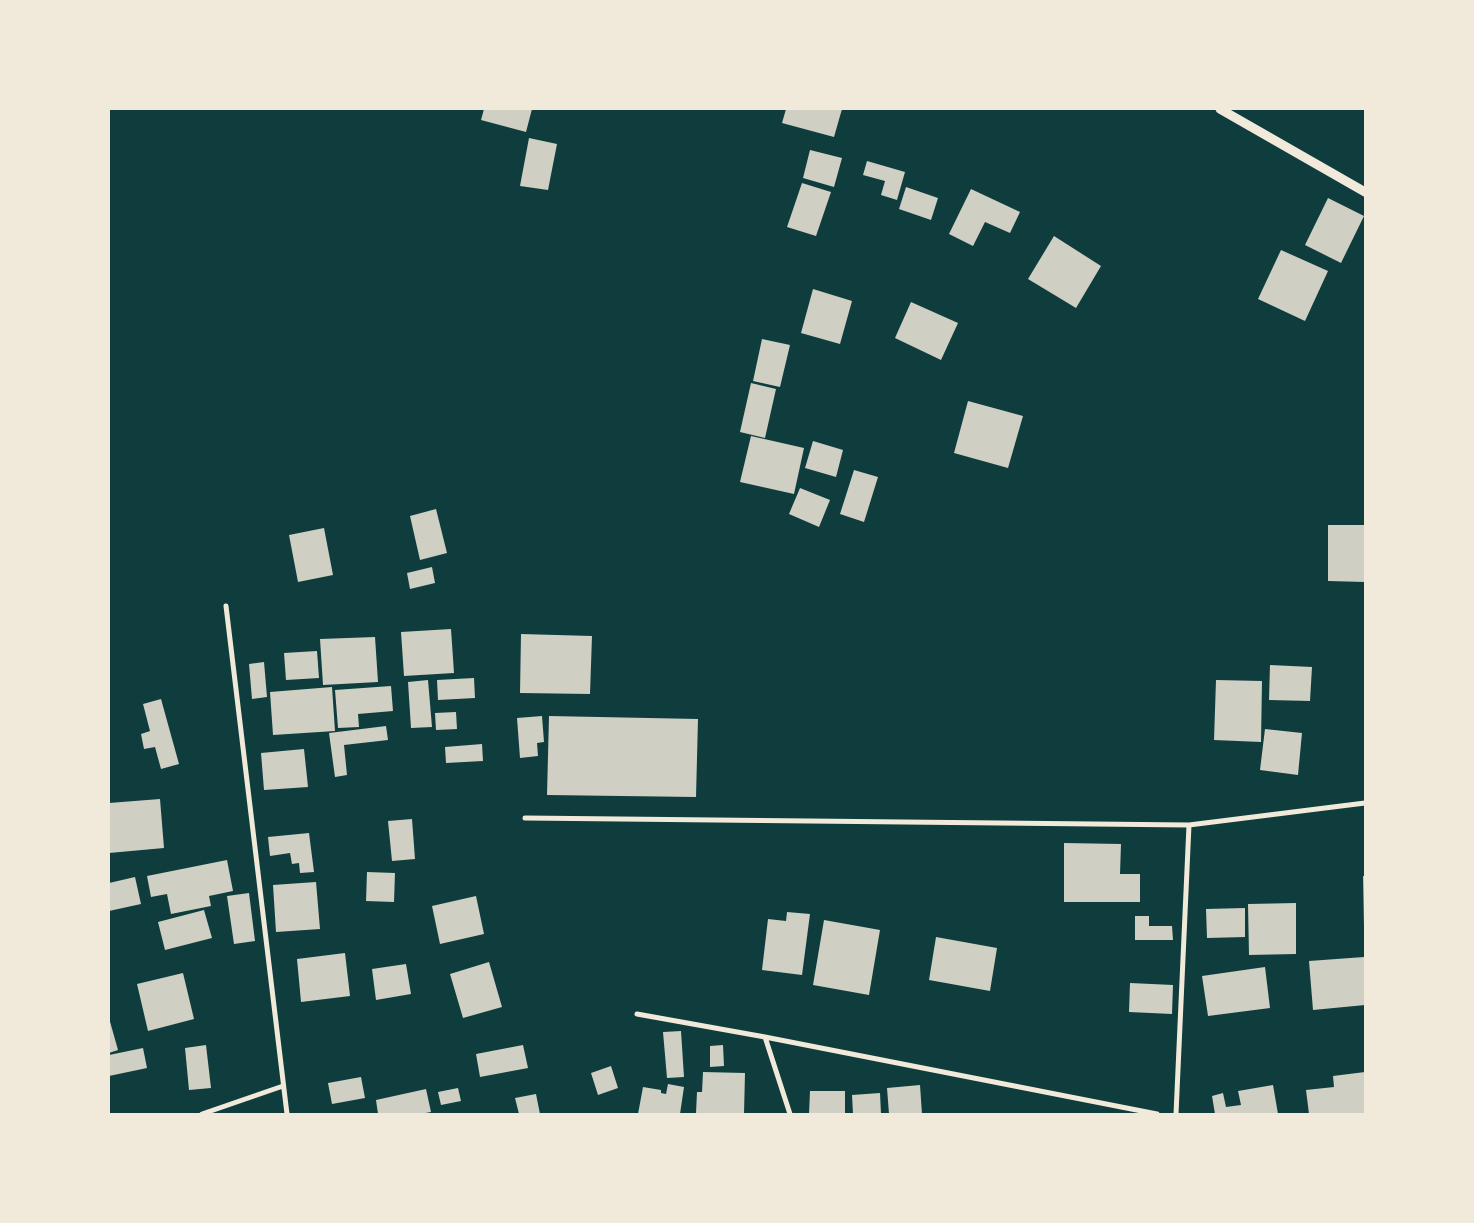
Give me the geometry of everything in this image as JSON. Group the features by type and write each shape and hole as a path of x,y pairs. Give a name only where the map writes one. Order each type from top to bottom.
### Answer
{"street":[{"path":"1220,109 1365,192"},
{"path":"226,606 287,1114"},
{"path":"525,818 1189,824 1365,803"},
{"path":"1176,1114 1189,824"},
{"path":"637,1014 765,1037 1157,1114"},
{"path":"765,1037 790,1114"},
{"path":"202,1114 283,1086"}],"building":[{"path":"484,109 532,109 526,132 481,120"},
{"path":"786,109 842,109 834,137 782,123"},
{"path":"529,138 557,144 548,190 520,186"},
{"path":"810,150 842,158 834,187 803,178"},
{"path":"867,161 905,172 897,200 881,195 885,181 863,175"},
{"path":"802,183 831,192 816,236 787,227"},
{"path":"906,187 938,198 931,220 899,209"},
{"path":"971,189 1020,212 1010,233 985,222 973,246 949,234"},
{"path":"1328,198 1364,216 1341,263 1305,245"},
{"path":"1054,236 1101,266 1076,308 1028,279"},
{"path":"1281,250 1328,271 1305,321 1258,299"},
{"path":"813,289 852,301 840,344 801,333"},
{"path":"911,302 958,323 941,360 895,338"},
{"path":"762,339 790,345 780,387 753,381"},
{"path":"751,383 776,389 765,438 740,432"},
{"path":"968,401 1023,416 1008,468 954,453"},
{"path":"751,436 804,448 794,494 740,482"},
{"path":"813,441 843,450 836,477 805,468"},
{"path":"854,470 878,477 864,522 840,514"},
{"path":"800,488 830,500 819,527 789,514"},
{"path":"436,509 447,553 420,560 410,516"},
{"path":"1328,525 1365,525 1365,582 1328,581"},
{"path":"324,528 333,575 298,582 289,535"},
{"path":"432,567 435,583 410,589 407,573"},
{"path":"451,629 454,673 404,676 401,632"},
{"path":"521,634 592,636 590,694 520,693"},
{"path":"375,637 378,682 323,685 320,639"},
{"path":"317,651 319,678 286,680 284,653"},
{"path":"264,662 267,697 252,699 249,664"},
{"path":"1270,665 1312,667 1310,701 1269,700"},
{"path":"474,678 475,698 438,700 437,680"},
{"path":"428,680 432,727 411,728 408,682"},
{"path":"1216,680 1262,681 1261,742 1214,740"},
{"path":"391,686 393,711 358,714 359,727 338,728 335,690"},
{"path":"332,687 335,731 273,735 270,692"},
{"path":"161,699 179,764 161,769 155,747 144,749 141,734 150,731 143,704"},
{"path":"456,712 457,729 436,730 435,713"},
{"path":"542,716 544,742 537,743 538,756 520,758 517,718"},
{"path":"549,716 698,719 696,797 547,795"},
{"path":"386,726 388,740 344,745 347,775 335,777 329,733"},
{"path":"1265,729 1302,733 1298,775 1260,770"},
{"path":"482,744 483,761 446,763 445,747"},
{"path":"304,749 308,787 264,790 261,753"},
{"path":"160,799 164,848 109,853 109,803"},
{"path":"412,819 415,859 392,861 388,821"},
{"path":"309,833 314,872 300,873 299,863 292,864 290,853 270,856 268,837"},
{"path":"1064,843 1121,844 1120,874 1140,874 1140,902 1064,902"},
{"path":"227,860 233,891 209,896 211,906 171,914 167,894 151,897 147,876"},
{"path":"367,872 395,873 394,902 366,901"},
{"path":"1363,876 1365,876 1365,927 1364,927"},
{"path":"135,877 141,904 109,911 109,883"},
{"path":"316,882 320,929 276,932 273,885"},
{"path":"249,893 255,941 234,944 227,896"},
{"path":"476,896 484,934 440,944 432,906"},
{"path":"1296,903 1296,954 1249,955 1248,904"},
{"path":"1245,908 1245,937 1207,938 1206,909"},
{"path":"204,910 212,938 165,950 158,922"},
{"path":"787,912 810,914 802,975 762,970 768,919 786,921"},
{"path":"1135,916 1149,916 1149,926 1172,926 1173,940 1135,940"},
{"path":"824,920 880,930 869,995 813,985"},
{"path":"936,937 997,948 990,991 929,980"},
{"path":"345,953 350,996 301,1002 297,959"},
{"path":"1364,957 1365,1005 1313,1010 1309,961"},
{"path":"489,962 502,1007 463,1018 450,974"},
{"path":"406,964 411,994 376,1000 372,969"},
{"path":"1265,967 1270,1008 1208,1016 1202,976"},
{"path":"183,973 194,1019 148,1031 137,984"},
{"path":"1130,983 1173,985 1172,1014 1129,1012"},
{"path":"109,1018 118,1050 109,1053"},
{"path":"681,1031 684,1077 667,1078 663,1032"},
{"path":"206,1045 211,1088 189,1090 185,1048"},
{"path":"523,1045 528,1068 480,1077 476,1054"},
{"path":"723,1045 724,1066 710,1067 710,1046"},
{"path":"143,1048 147,1068 109,1076 109,1055"},
{"path":"611,1066 618,1088 598,1095 591,1073"},
{"path":"703,1072 745,1073 744,1114 696,1113 697,1092 702,1092"},
{"path":"1365,1072 1365,1114 1309,1114 1306,1090 1334,1087 1333,1076"},
{"path":"361,1077 365,1098 332,1104 328,1083"},
{"path":"668,1084 684,1087 680,1114 638,1114 643,1087 661,1090 661,1093 666,1094"},
{"path":"920,1085 922,1114 889,1114 887,1088"},
{"path":"1273,1085 1278,1114 1215,1114 1212,1096 1223,1093 1226,1107 1241,1105 1238,1091"},
{"path":"458,1088 461,1101 441,1105 438,1092"},
{"path":"426,1089 431,1112 420,1114 378,1114 376,1100"},
{"path":"810,1091 845,1091 845,1114 809,1114"},
{"path":"880,1093 881,1114 853,1114 852,1095"},
{"path":"536,1094 540,1114 519,1114 515,1098"}]}
